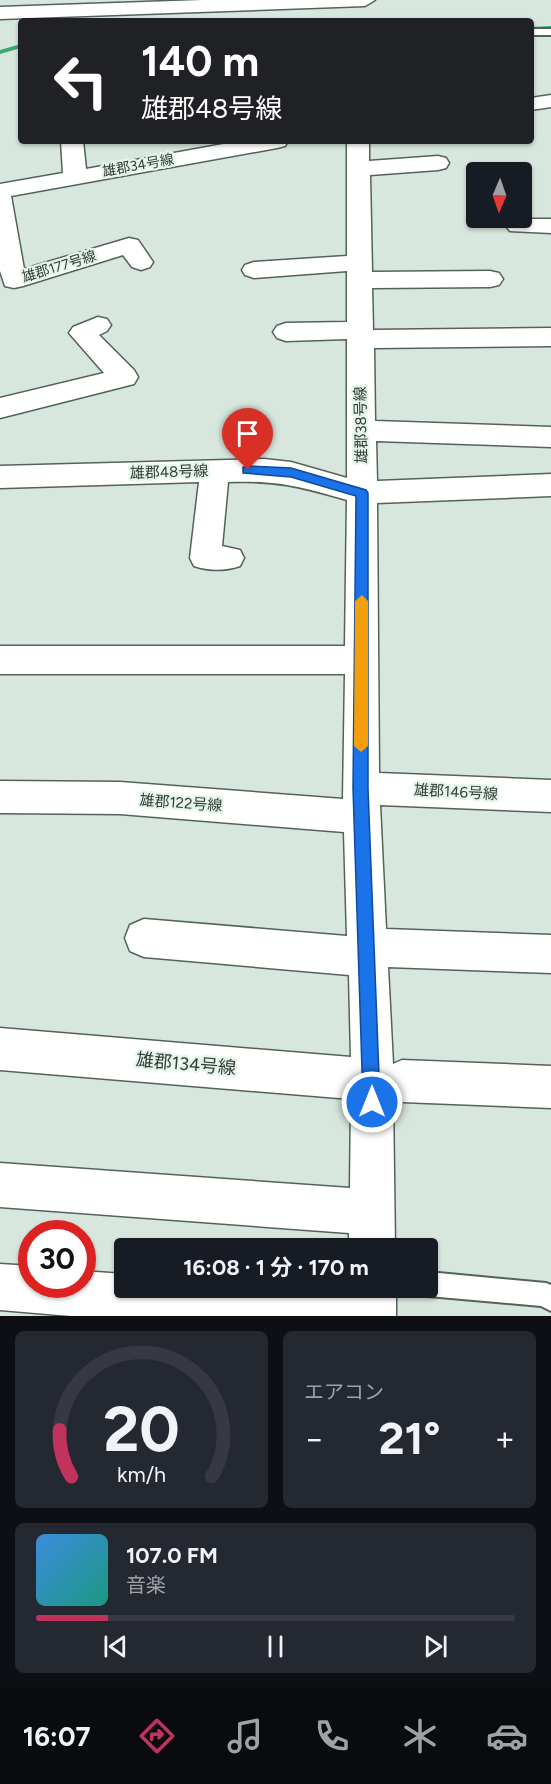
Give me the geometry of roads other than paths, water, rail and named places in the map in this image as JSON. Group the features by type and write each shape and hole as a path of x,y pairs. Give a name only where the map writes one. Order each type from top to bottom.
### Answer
{"street":[{"path":"353,0 359,9 359,18"},
{"path":"0,13 365,0"},
{"path":"534,104 551,101"},
{"path":"72,144 75,176"},
{"path":"137,144 140,164"},
{"name":"雄郡34号線","path":"0,191 259,144"},
{"path":"358,155 438,164"},
{"name":"雄郡38号線","path":"358,155 362,493 361,802 367,952 387,1080 372,1230"},
{"name":"雄郡177号線","path":"0,197 14,280 129,245 141,262"},
{"path":"532,226 551,226"},
{"path":"254,270 359,271 490,279"},
{"path":"0,408 124,377 82,333 98,325"},
{"path":"286,332 551,337"},
{"path":"361,431 551,437"},
{"name":"雄郡48号線","path":"0,477 264,470 291,472 362,493 551,485"},
{"path":"215,471 205,558 229,558"},
{"path":"0,660 361,660"},
{"name":"雄郡146号線","path":"361,802 551,796"},
{"name":"雄郡122号線","path":"0,797 361,802"},
{"path":"144,938 367,952 551,954"},
{"name":"雄郡134号線","path":"0,1049 387,1080 551,1087"},
{"path":"0,1185 372,1230"},
{"path":"0,1287 354,1316"},
{"path":"373,1298 373,1316"}],"lane":[{"path":"534,32 551,32"},
{"path":"438,1285 546,1294 551,1299"}],"waterway":[{"path":"534,29 551,28"},
{"path":"0,52 18,47"}]}
